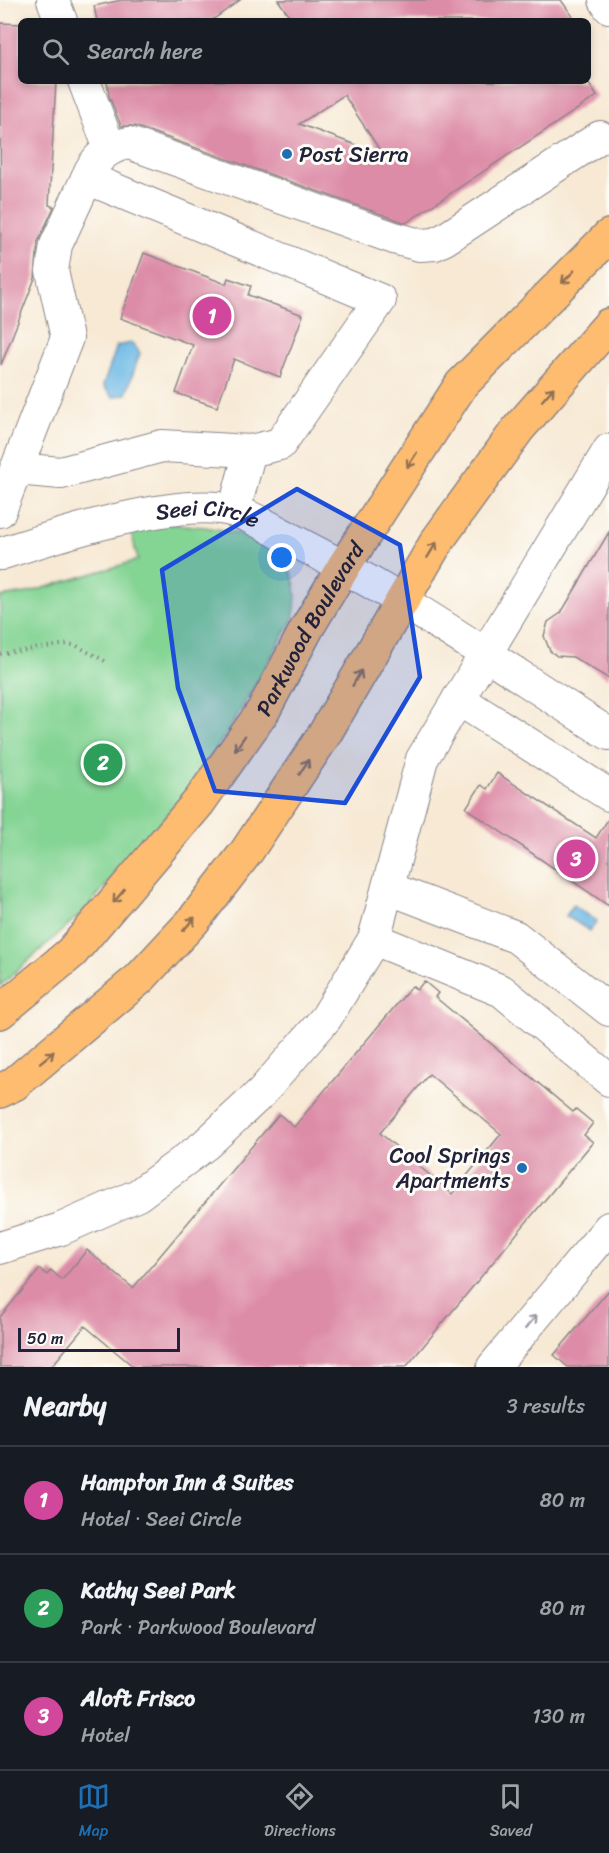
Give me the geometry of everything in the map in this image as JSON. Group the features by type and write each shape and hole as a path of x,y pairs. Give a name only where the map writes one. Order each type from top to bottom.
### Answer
{"main road":[{"name":"Parkwood Boulevard","path":"0,1012 71,953 199,802 263,711 307,628 344,566 461,385 609,236"},
{"path":"0,1091 14,1084 140,978 193,921 247,852 288,793 436,541 518,429 609,325"}],"street":[{"path":"53,0 60,18"},
{"path":"605,0 609,7"},
{"path":"85,84 110,149"},
{"path":"0,511 67,338 52,271 52,244 97,158 110,149 129,142 137,144 394,238 428,245 445,239 606,139"},
{"path":"16,469 61,473 162,446 250,451 280,444 380,300 87,178"},
{"path":"0,1248 61,1229 138,1195 205,1145 262,1092 326,1018 374,939 422,759 609,450"},
{"path":"234,511 250,451"},
{"name":"Seei Circle","path":"2,544 162,510 190,507 234,511 344,566 401,600 609,734"},
{"path":"458,699 607,789"},
{"path":"388,888 516,937 609,1010"},
{"path":"374,939 502,992 609,1080"},
{"path":"494,1367 609,1228"}],"path":[{"path":"0,654 68,644 105,661"}],"highlighted area":[{"path":"297,489 400,545 420,677 345,803 215,791 178,688 162,570"}],"green space":[{"path":"158,523 233,532 256,540 275,552 289,568 295,590 293,619 227,733 186,793 85,910 0,986 0,597 27,593 138,560 130,529"}],"water":[{"path":"132,343 140,353 126,394 113,397 103,386 117,346"},
{"path":"573,905 597,921 590,931 566,916"}],"building":[{"path":"122,0 240,0 215,18 96,18 94,6"},
{"path":"278,0 561,0 574,18 291,18"},
{"path":"0,23 18,24 18,84 56,84 49,205 54,207 38,242 35,278 1,365"},
{"name":"Post Sierra","path":"107,84 589,84 597,96 406,223 135,126 121,126 109,96","holes":["344,95 383,155 299,124"]},
{"path":"144,253 226,284 228,278 251,286 248,295 303,315 280,377 234,359 217,407 176,393 193,345 120,318"},
{"path":"609,532 609,679 573,657 557,656 550,651 544,636 548,622 561,613"},
{"path":"497,773 596,838 609,818 609,906 466,808 481,785 487,789"},
{"path":"424,981 438,993 435,997 573,1112 576,1109 593,1123 584,1135 593,1142 406,1367 134,1367 85,1326 51,1367 0,1367 0,1317 40,1269 47,1275 51,1270 62,1280 87,1250 133,1288 279,1114 294,1127 412,986 417,990","holes":["429,1074 501,1134 452,1194 380,1133"]},
{"path":"609,1290 609,1367 568,1367 554,1355"}],"place":[{"name":"Post Sierra","path":"287,154"},
{"name":"Hampton Inn & Suites","path":"212,316"},
{"name":"Kathy Seei Park","path":"103,763"},
{"name":"Aloft Frisco","path":"576,859"},
{"name":"Cool Springs Apartments","path":"522,1168"}]}
